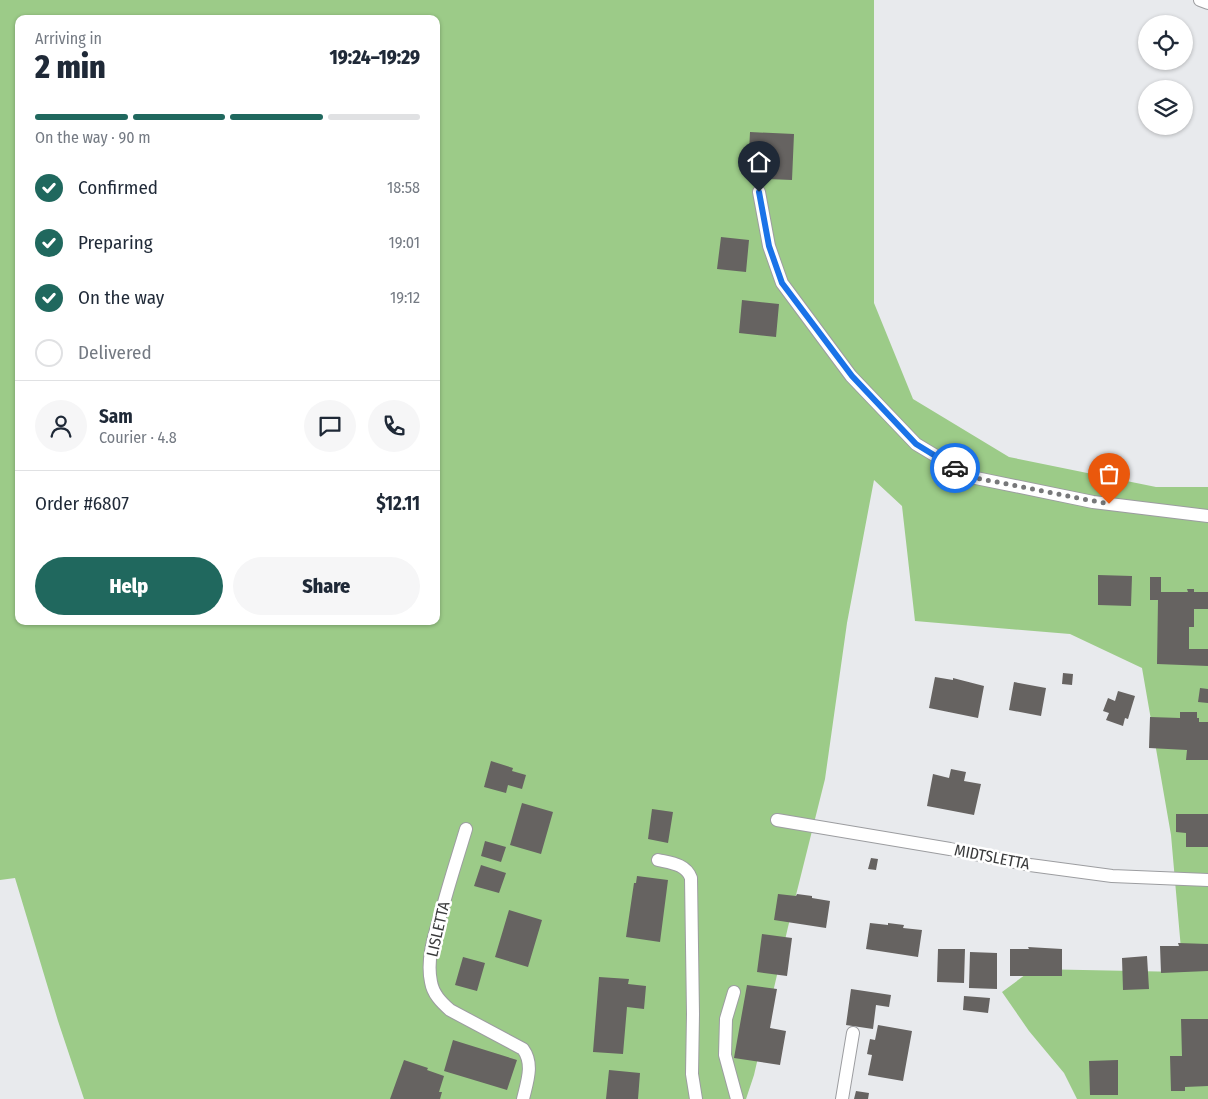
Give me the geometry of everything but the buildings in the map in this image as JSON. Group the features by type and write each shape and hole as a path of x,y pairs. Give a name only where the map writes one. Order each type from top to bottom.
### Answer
{"lane":[{"path":"1200,0 1208,3"},
{"path":"759,192 769,246 782,283 852,376 916,444 971,477 1093,502 1208,516"},
{"name":"MIDTSLETTA","path":"777,820 1030,865 1112,876 1208,880"},
{"name":"LISLETTA","path":"466,829 432,944 431,982 434,992 440,1001 450,1010 524,1049 529,1063 523,1099"},
{"path":"658,860 677,864 688,871 691,878 692,1074 696,1099"},
{"path":"734,992 726,1019 725,1055 737,1099"},
{"path":"842,1099 853,1033"}],"green space":[{"path":"0,0 874,0 874,303 913,399 1009,457 1156,487 1208,487 1208,1099 1077,1099 1064,1073 1029,1031 1002,992 1033,969 1183,972 1171,835 1142,668 1070,634 915,621 902,506 874,480 847,623 825,779 754,1075 746,1099 84,1099 58,1021 15,878 0,880"}],"way so far":[{"path":"955,468 971,477 1109,504"}],"route":[{"path":"759,192 769,246 782,283 852,376 916,444 955,468"}]}
